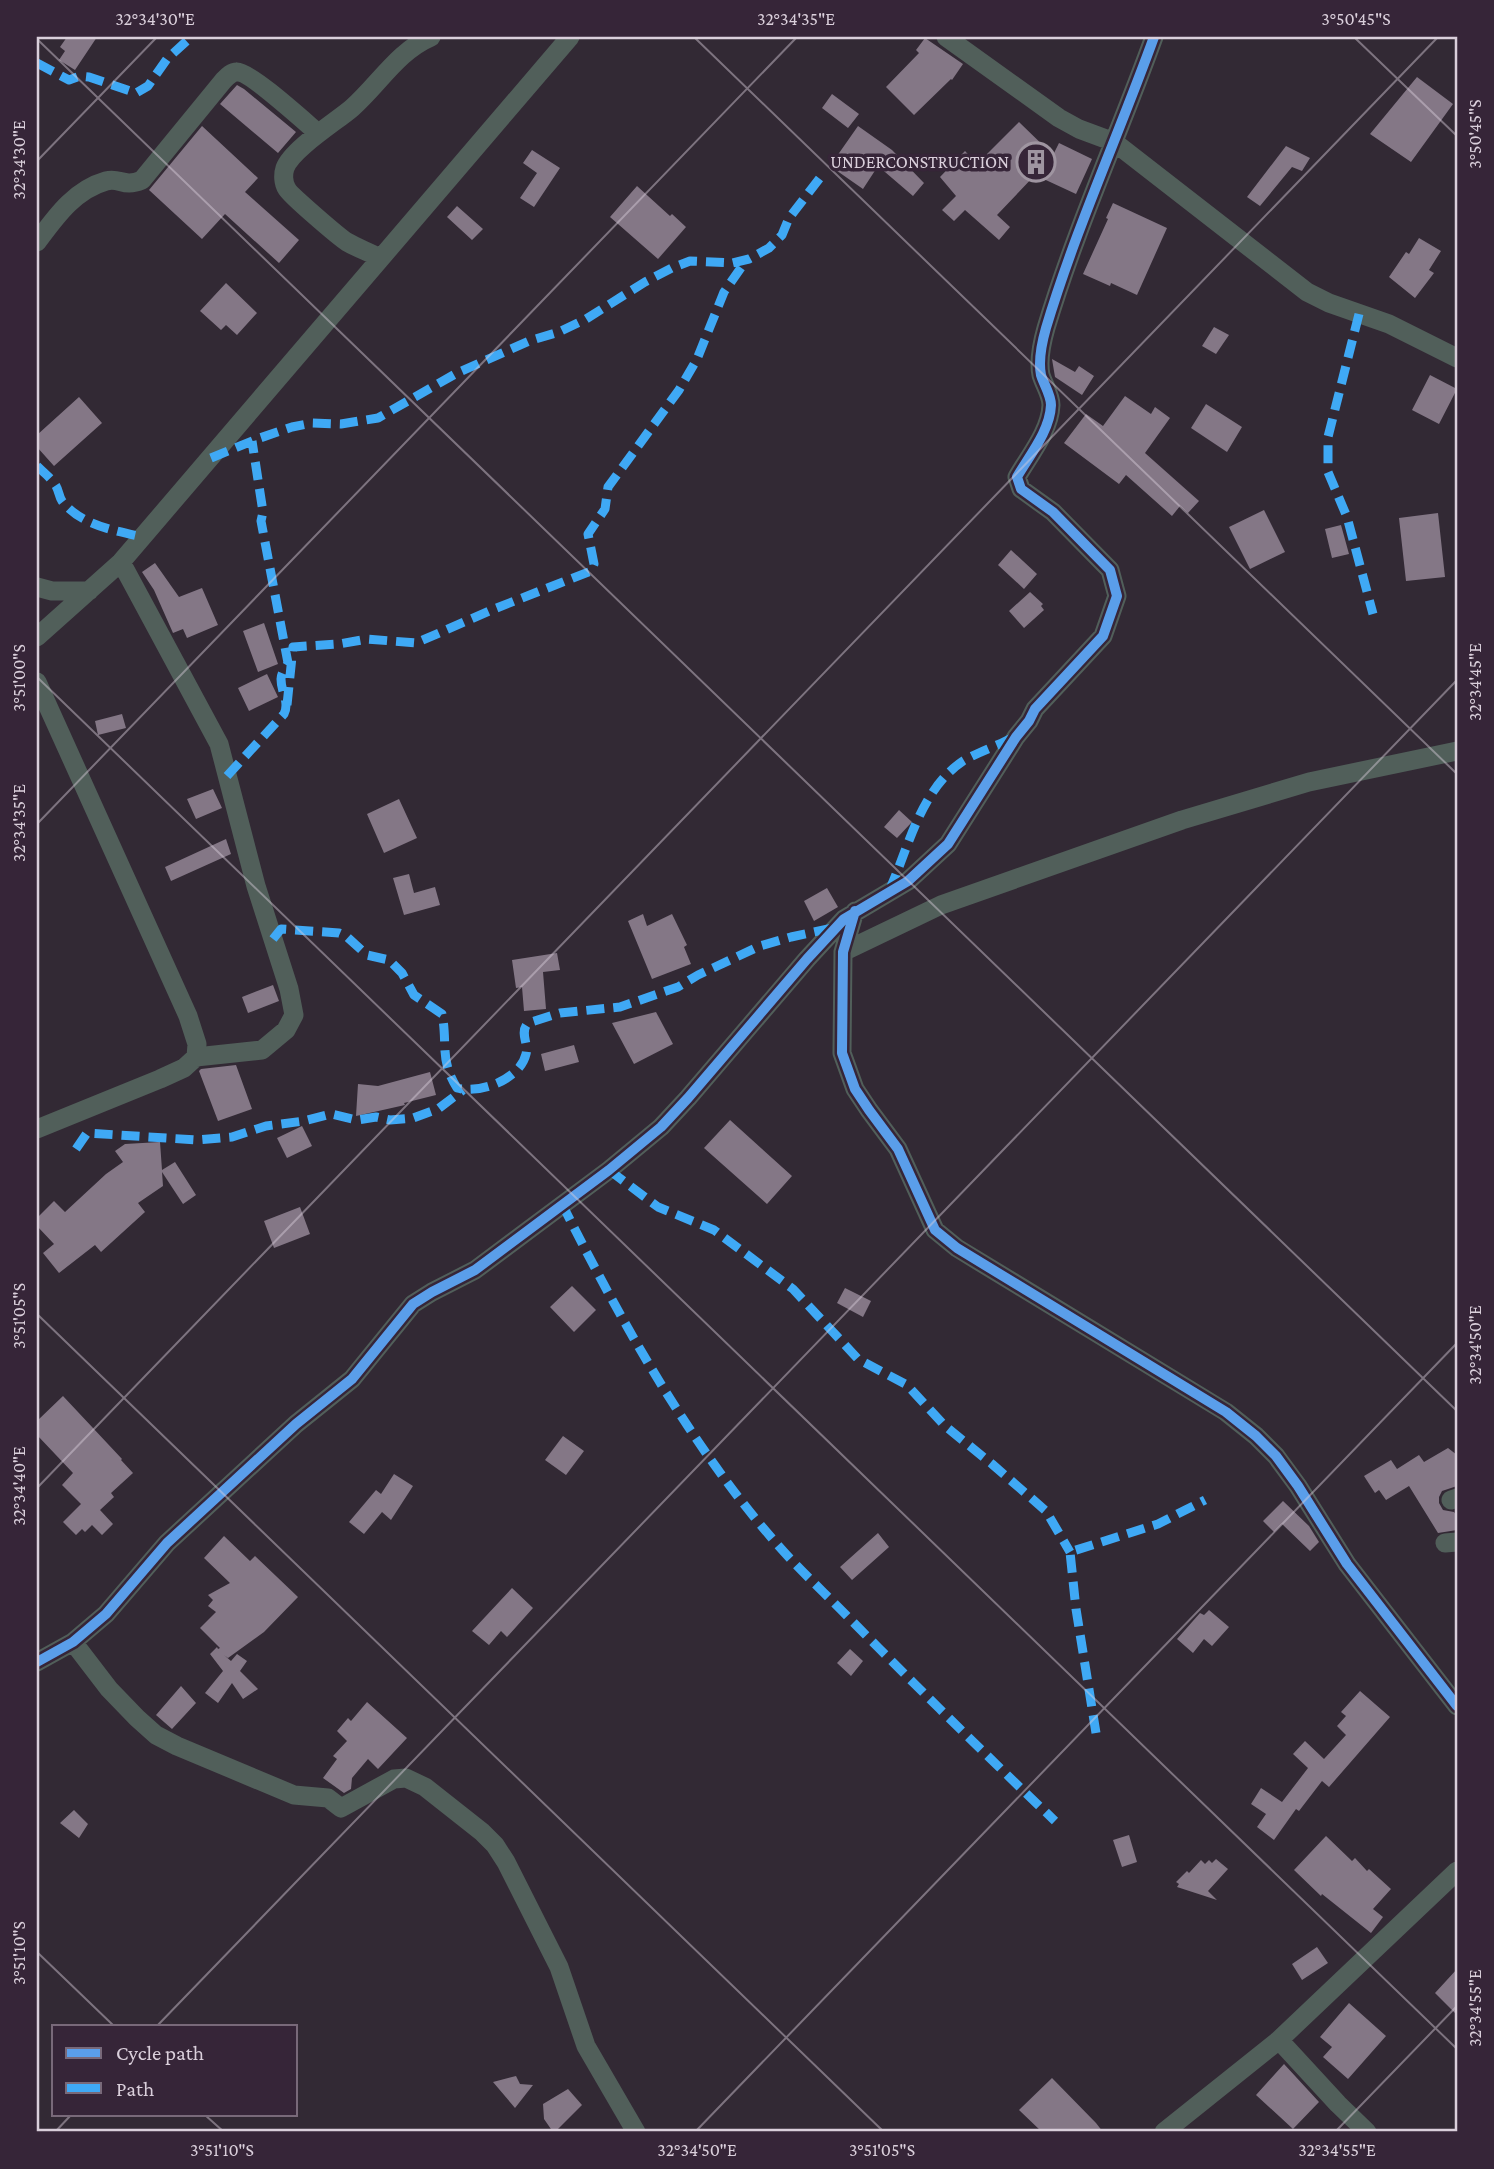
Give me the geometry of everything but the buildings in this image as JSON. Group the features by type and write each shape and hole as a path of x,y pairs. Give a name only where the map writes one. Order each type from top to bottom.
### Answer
{"street":[{"path":"380,258 344,240 295,198 286,188 285,168 318,133 353,107 407,50 431,37"},
{"path":"37,637 121,562 570,37"},
{"path":"947,37 1059,118 1114,142 1307,292 1329,303 1389,324 1457,358"},
{"path":"37,1662 73,1642 106,1615 167,1543 296,1424 352,1379 413,1304 475,1270 609,1170 661,1127 844,919 908,881 948,844 957,834 1035,709 1103,636 1117,596 1110,569 1053,512 1021,489 1017,477 1044,432 1049,418 1051,403 1041,373 1041,349 1045,331 1068,259 1154,37"},
{"path":"37,242 65,206 98,184 108,180 126,184 142,180 214,91 233,72 240,72 254,80 318,133"},
{"path":"37,1129 160,1079 184,1068 196,1057 262,1050 286,1030 294,1015 289,989 256,886 219,744 121,562"},
{"path":"37,587 52,591 89,591"},
{"path":"37,682 188,1016 197,1044 196,1057"},
{"path":"843,951 941,905 1182,820 1309,782 1457,751"},
{"path":"855,911 843,951 842,1053 855,1089 898,1149 935,1230 957,1248 1226,1412 1256,1436 1276,1455 1347,1564 1457,1706"},
{"path":"73,1642 109,1689 137,1718 156,1735 177,1746 294,1795 328,1798 341,1808 394,1779 406,1778 425,1787 482,1832 506,1862 559,1967 586,2046 636,2132"},
{"path":"1164,2132 1279,2040 1457,1871"},
{"path":"1279,2040 1367,2132"}],"marked path":[{"path":"37,63 69,80 80,76 89,77 136,93 148,86 167,59 191,37"},
{"path":"211,458 292,427 312,423 341,424 378,418 457,373 586,319 672,268 690,261 732,263 749,259 769,248 782,235 789,218 823,174"},
{"path":"287,705 293,647 367,639 416,643 591,571 594,564 588,534 605,509 608,487 679,390 697,359 724,292 747,259"},
{"path":"1359,314 1328,437 1328,472 1347,517 1373,614"},
{"path":"227,776 284,714 286,705 281,679 288,663 261,521 263,512 252,441"},
{"path":"37,466 54,483 62,501 78,516 99,526 143,537"},
{"path":"889,891 917,820 936,787 963,761 1012,738"},
{"path":"273,939 281,929 339,933 367,955 389,960 402,973 414,995 442,1014 448,1068 457,1088 476,1089 498,1083 516,1071 526,1054 524,1031 528,1023 560,1013 620,1007 678,987 760,946 832,928"},
{"path":"76,1149 87,1133 197,1140 232,1137 266,1126 331,1114 357,1120 376,1117 390,1120 413,1118 438,1109 463,1090"},
{"path":"609,1170 658,1207 714,1230 793,1289 858,1359 907,1385 945,1426 1046,1511 1070,1552"},
{"path":"562,1204 607,1291 656,1376 739,1498 799,1568 1055,1821"},
{"path":"1096,1733 1076,1609 1070,1552 1158,1524 1205,1500"}],"cycle path":[{"path":"37,1662 73,1642 106,1614 167,1543 296,1424 352,1379 413,1304 475,1270 609,1170 661,1127 844,919 908,881 948,844 1035,709 1103,636 1117,596 1110,570 1053,512 1021,489 1017,477 1043,434 1050,415 1051,401 1040,369 1046,328 1084,218 1154,37"},
{"path":"855,911 843,952 842,1053 855,1089 898,1149 935,1230 957,1248 1226,1412 1256,1436 1276,1456 1347,1564 1457,1706"}],"place":[{"name":"UNDERCONSTRUCTION","path":"1036,162"}]}
